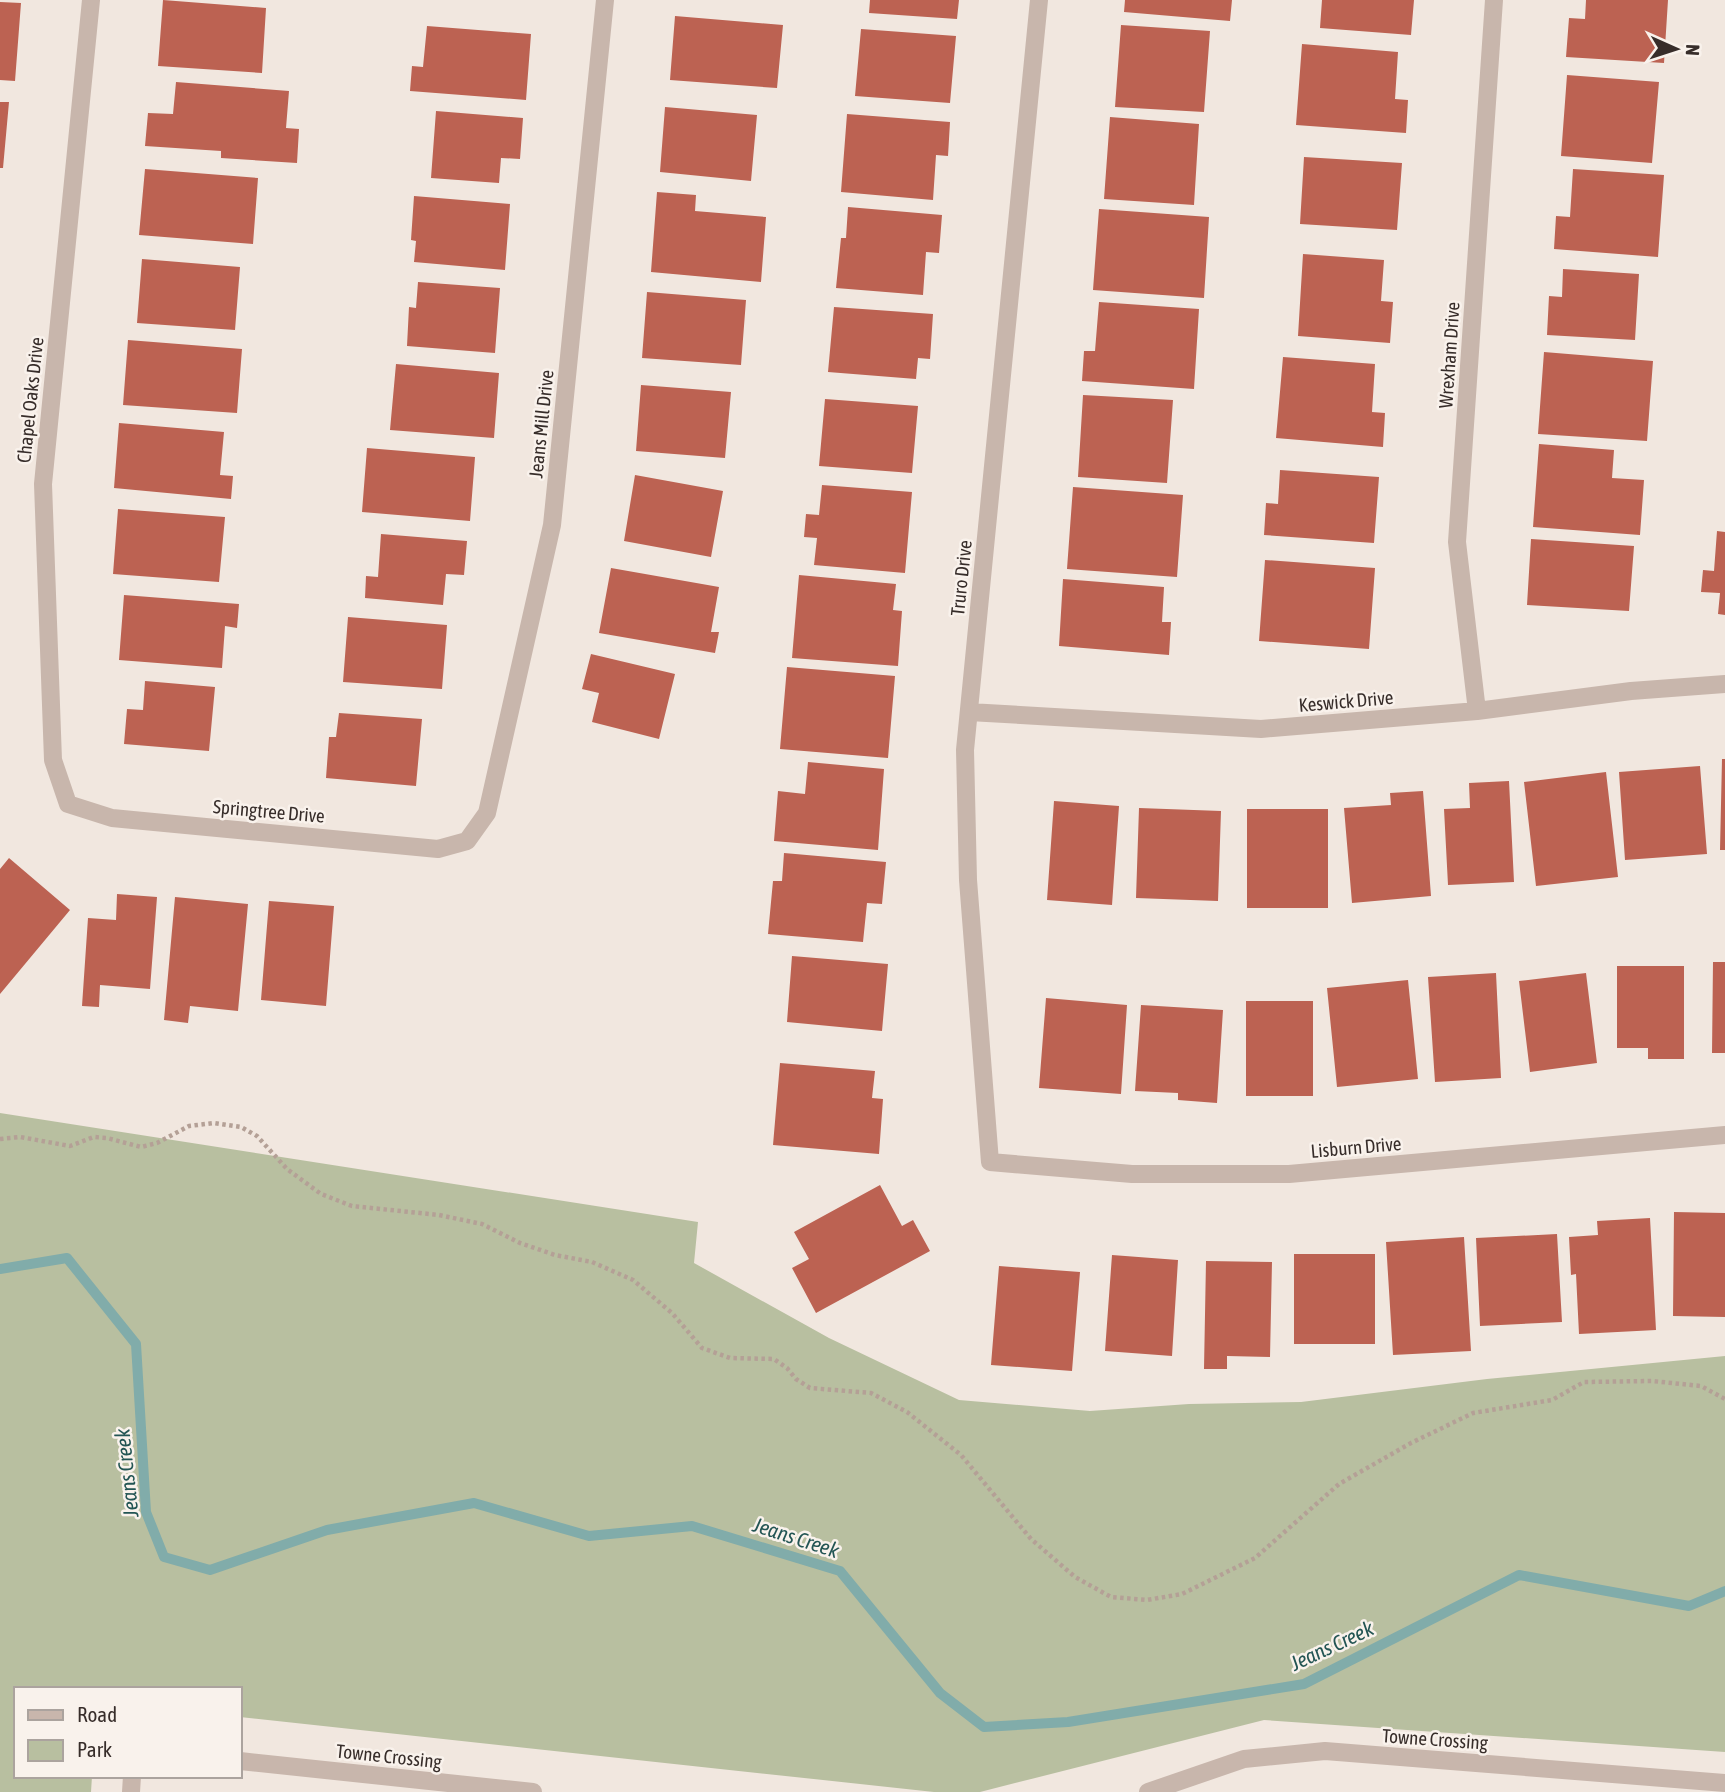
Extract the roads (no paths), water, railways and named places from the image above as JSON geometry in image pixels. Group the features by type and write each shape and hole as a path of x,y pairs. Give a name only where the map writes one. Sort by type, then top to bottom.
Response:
{"street":[{"name":"Chapel Oaks Drive","path":"68,804 53,760 43,484 91,0"},
{"name":"Jeans Mill Drive","path":"467,841 487,813 552,525 605,0"},
{"name":"Truro Drive","path":"990,1162 968,880 965,750 1040,0"},
{"name":"Wrexham Drive","path":"1477,712 1457,542 1494,0"},
{"name":"Keswick Drive","path":"969,712 1261,729 1477,712 1631,691 1725,684"},
{"name":"Springtree Drive","path":"68,804 112,818 438,849 467,841"},
{"name":"Lisburn Drive","path":"990,1162 1132,1174 1289,1174 1725,1135"},
{"name":"Towne Crossing","path":"1147,1792 1244,1759 1325,1751 1725,1783"},
{"name":"Towne Crossing","path":"242,1761 533,1792"}],"waterway":[{"name":"Jeans Creek","path":"0,1269 67,1258 136,1344 146,1512 164,1557 210,1570 327,1530 474,1503 589,1536 692,1526 840,1571 940,1693 984,1727 1068,1722 1304,1684 1519,1575 1689,1606 1725,1591"}]}
